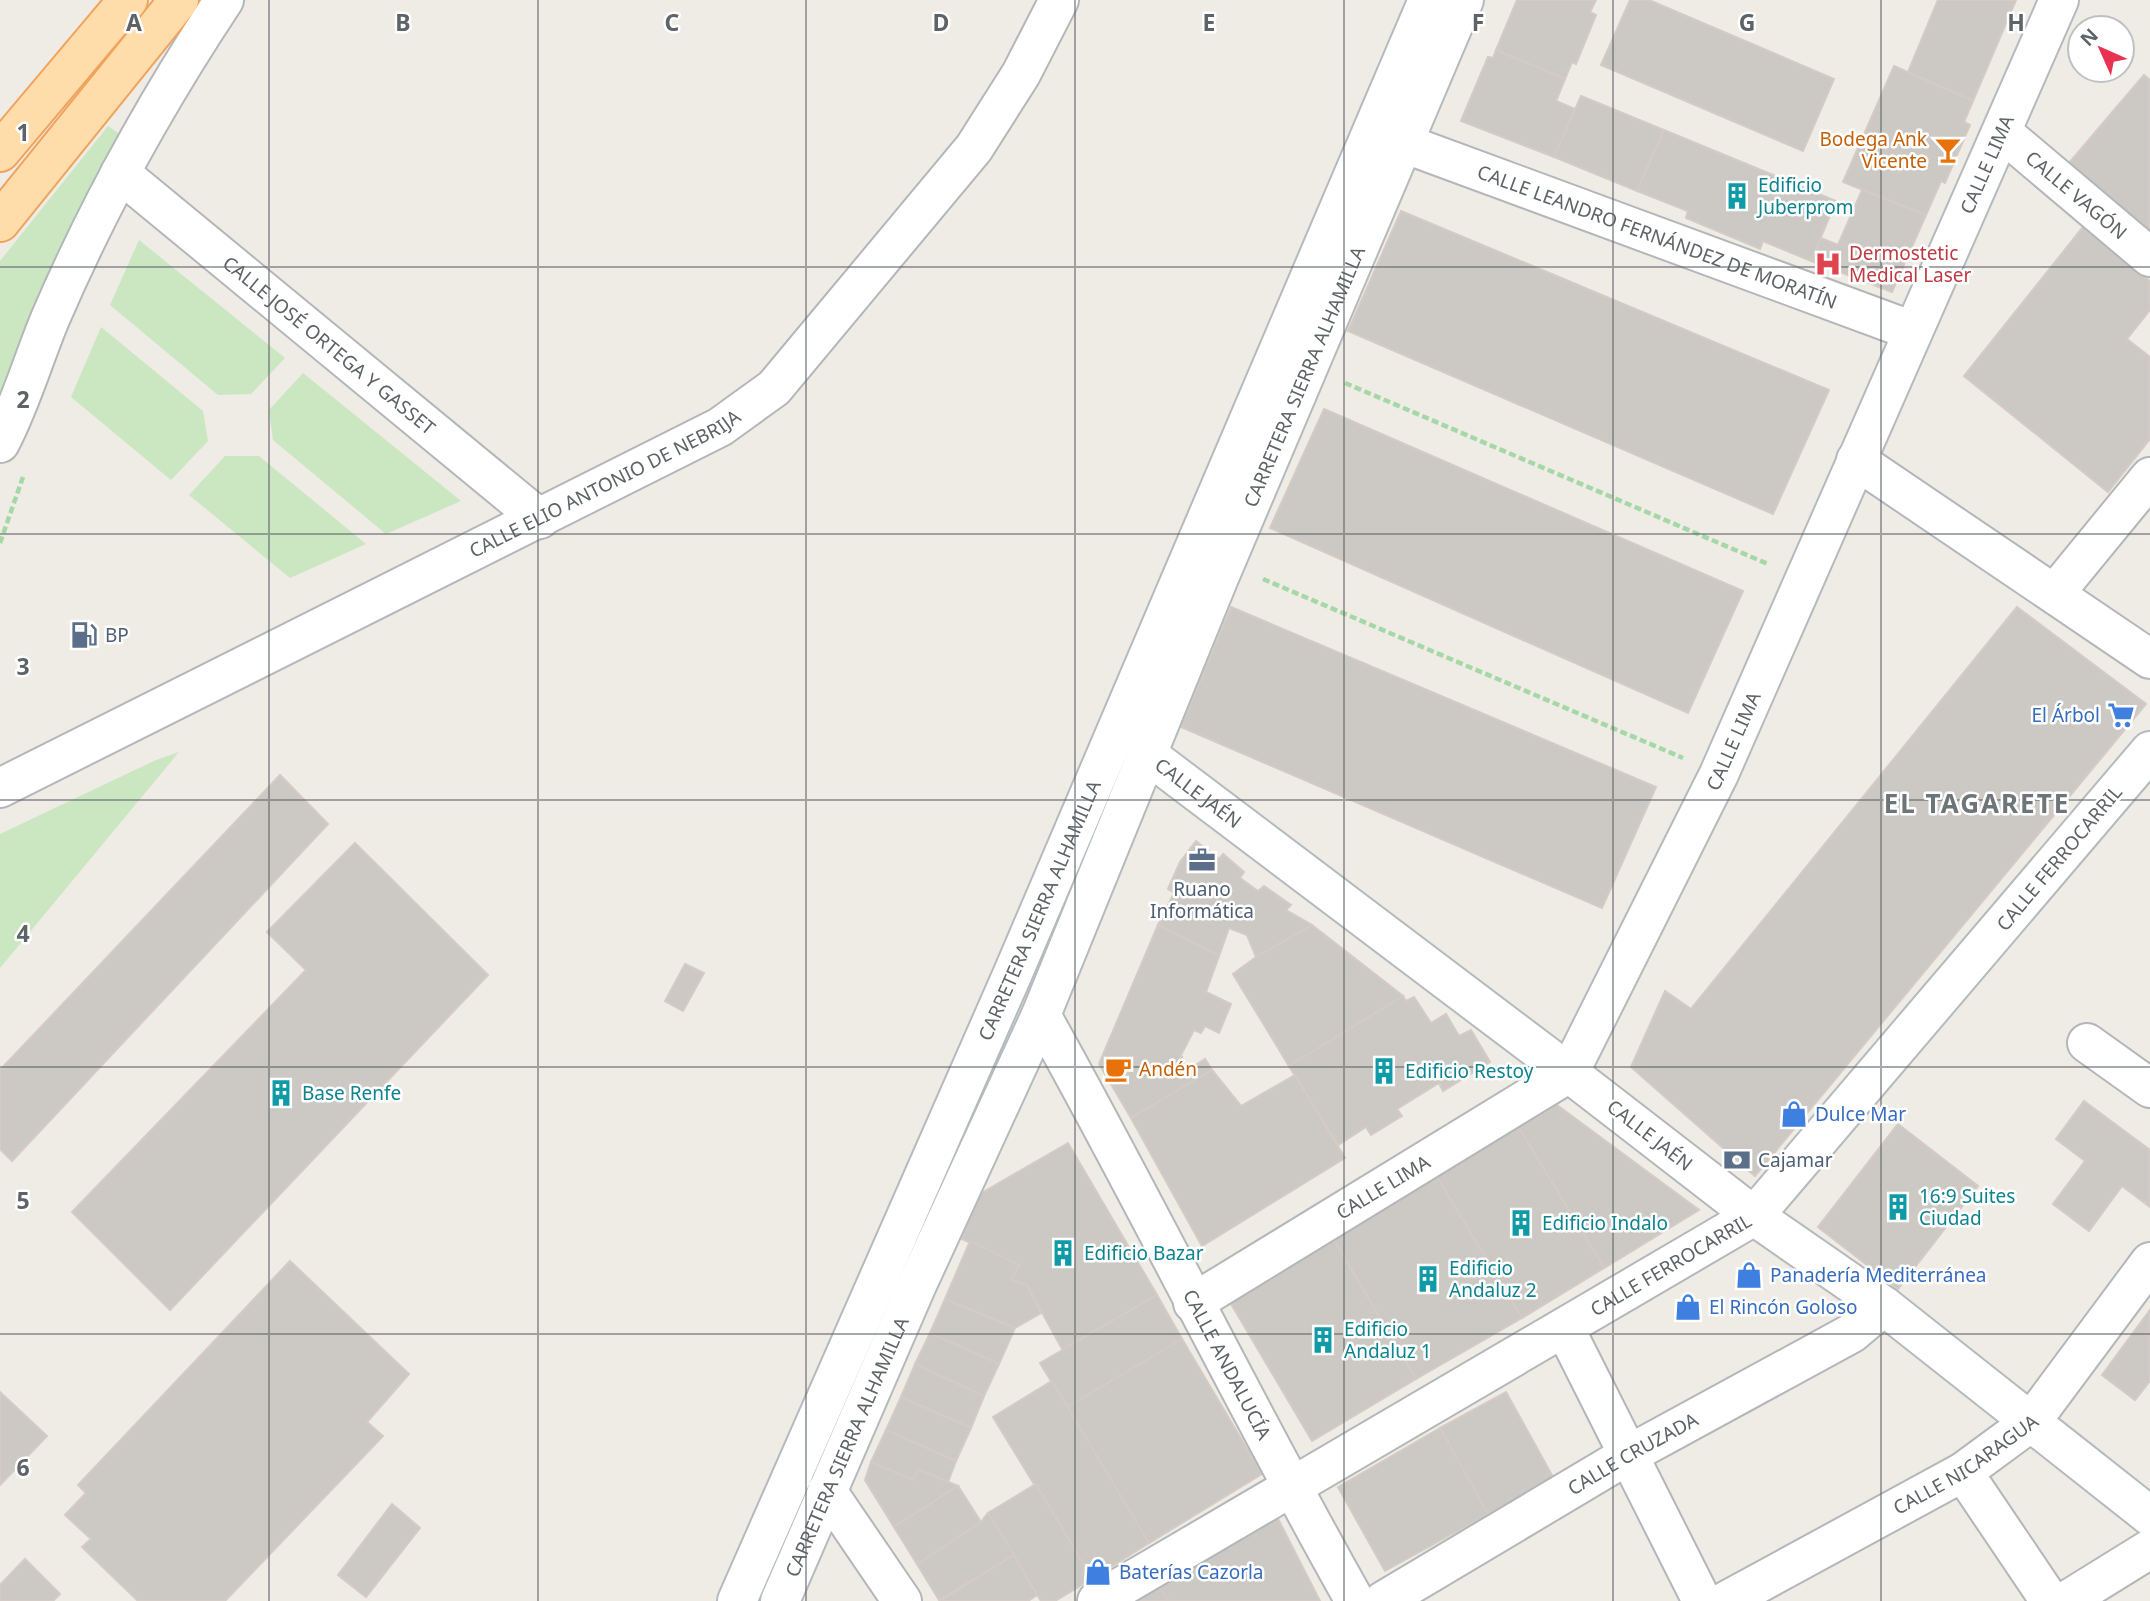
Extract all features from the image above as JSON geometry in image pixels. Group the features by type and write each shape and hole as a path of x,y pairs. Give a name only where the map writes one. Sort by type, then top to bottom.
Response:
{"main road":[{"path":"0,152 128,0"},
{"path":"0,222 179,0"}],"street":[{"path":"13,456 16,410 50,320 143,128 224,0"},
{"name":"CALLE ELIO ANTONIO DE NEBRIJA","path":"0,788 720,427 775,388 974,148 1021,74 1059,0"},
{"name":"CARRETERA SIERRA ALHAMILLA","path":"737,1601 873,1294 1428,0"},
{"name":"CARRETERA SIERRA ALHAMILLA","path":"780,1601 916,1287 1041,1014 1218,580 1464,0"},
{"name":"CALLE LIMA","path":"1193,1303 1569,1073 1719,774 2003,133 2059,0"},
{"name":"CALLE VAGÓN","path":"2003,133 2150,257"},
{"name":"CALLE LEANDRO FERNÁNDEZ DE MORATÍN","path":"1403,143 1913,331"},
{"name":"CALLE JOSÉ ORTEGA Y GASSET","path":"120,173 540,519"},
{"path":"1856,460 2150,659"},
{"path":"2055,593 2150,477"},
{"name":"CARRETERA SIERRA ALHAMILLA","path":"1148,755 1144,724 1200,579 1204,526"},
{"name":"CALLE FERROCARRIL","path":"1097,1601 1754,1216 2150,751"},
{"name":"CALLE JAÉN","path":"1148,755 1754,1216 1884,1306 2150,1516"},
{"name":"CALLE ANDALUCÍA","path":"1041,1014 1098,1116 1291,1488 1356,1601"},
{"path":"2087,1043 2150,1088"},
{"name":"CARRETERA SIERRA ALHAMILLA","path":"873,1294 908,1254 970,1123 1018,1065"},
{"name":"CALLE NICARAGUA","path":"1726,1601 1963,1472 2031,1422 2150,1262"},
{"name":"CALLE CRUZADA","path":"1383,1601 1628,1455 1852,1334 1884,1306"},
{"path":"1565,1329 1702,1601"},
{"path":"1963,1472 2050,1601"},
{"path":"827,1491 902,1601"},
{"name":"CARRETERA SIERRA ALHAMILLA","path":"754,1601 763,1543"},
{"path":"2066,1601 2150,1549"}],"path":[{"path":"1338,380 1804,580"},
{"path":"0,542 13,456"},
{"path":"1256,576 1719,774"}],"green space":[{"path":"108,126 121,135 0,415 0,261"},
{"path":"139,240 285,358 251,394 218,395 110,305"},
{"path":"101,327 203,411 208,441 171,480 71,397"},
{"path":"303,373 461,501 386,534 273,440 269,410"},
{"path":"225,456 259,456 366,544 290,578 189,495"},
{"path":"179,752 0,968 0,834 156,760"}],"building":[{"path":"1517,0 1596,0 1590,12 1596,15 1576,64 1572,62 1565,79 1496,50"},
{"path":"1630,0 1649,0 1834,79 1803,151 1601,65"},
{"path":"1938,0 2016,0 1973,101 1908,72"},
{"path":"1496,50 1565,79 1556,101 1575,109 1554,157 1461,121 1488,57 1493,58"},
{"path":"1894,66 1973,101 1964,122 1970,125 1945,183 1941,181 1926,215 1843,182"},
{"path":"2144,75 2150,80 2150,231 2069,163"},
{"path":"1581,96 1664,130 1637,191 1554,157"},
{"name":"Edificio Juberprom","path":"1664,130 1836,201 1811,261 1763,241 1760,249 1686,218 1688,211 1637,191"},
{"path":"1862,190 1926,215 1892,292 1811,261 1821,238 1838,245"},
{"path":"1401,211 1829,390 1773,514 1348,331"},
{"path":"2083,227 2150,281 2150,310 2127,339 2150,357 2150,439 2108,492 1964,376"},
{"path":"1324,409 1743,591 1688,713 1270,528"},
{"path":"1231,607 1656,787 1602,908 1181,727"},
{"path":"2017,607 2146,704 1755,1176 1631,1067 1665,991 1691,1009"},
{"path":"280,775 328,824 12,1161 0,1149 0,1070"},
{"path":"1196,841 1219,859 1223,854 1244,872 1240,878 1258,891 1264,886 1291,905 1286,910 1312,925 1256,957 1247,935 1229,928 1219,956 1158,925 1174,893 1168,889 1180,862"},
{"name":"Base Renfe","path":"355,843 488,975 170,1310 72,1212 306,970 267,932"},
{"path":"1158,925 1219,956 1206,992 1231,1004 1219,1033 1205,1026 1201,1033 1194,1030 1181,1055 1188,1070 1205,1059 1212,1070 1131,1118 1099,1064"},
{"path":"1312,925 1403,996 1289,1066 1233,974 1256,957"},
{"path":"685,964 704,973 683,1011 665,1001"},
{"name":"Edificio Restoy","path":"1403,996 1406,1001 1414,997 1431,1023 1446,1014 1459,1036 1471,1030 1490,1062 1443,1091 1439,1083 1397,1109 1402,1116 1371,1135 1366,1127 1338,1145 1289,1066"},
{"path":"1212,1070 1241,1106 1295,1075 1345,1158 1202,1246 1131,1118"},
{"path":"2084,1101 2150,1150 2150,1207 2122,1186 2089,1231 2053,1204 2085,1161 2056,1139"},
{"path":"1557,1105 1699,1210 1604,1268 1519,1128"},
{"name":"16:9 Suites Ciudad","path":"1898,1124 1978,1186 1898,1289 1818,1227"},
{"name":"Edificio Indalo","path":"1519,1128 1604,1268 1522,1318 1437,1177"},
{"name":"Edificio Bazar","path":"1068,1143 1157,1295 1062,1349 1027,1285 1011,1280 1019,1265 962,1239 980,1194"},
{"name":"Edificio Andaluz 2","path":"1437,1177 1522,1318 1416,1379 1334,1240"},
{"name":"Edificio Andaluz 1","path":"1334,1240 1416,1379 1312,1441 1230,1302"},
{"path":"970,1241 1019,1265 1011,1280 1027,1285 1041,1313 1015,1328 945,1299"},
{"path":"290,1261 409,1374 367,1422 383,1436 225,1601 138,1601 82,1547 91,1539 65,1515 86,1493 78,1485"},
{"path":"1157,1295 1182,1339 1067,1407 1040,1363"},
{"path":"945,1299 1015,1328 999,1364 930,1333"},
{"path":"2150,1310 2150,1381 2135,1400 2102,1375"},
{"path":"930,1333 999,1364 984,1396 915,1364"},
{"path":"1182,1339 1262,1474 1149,1543 1067,1407"},
{"path":"915,1364 984,1396 971,1428 901,1397"},
{"path":"1052,1381 1149,1543 1092,1579 993,1417"},
{"path":"0,1392 47,1436 0,1485"},
{"path":"1506,1392 1553,1477 1488,1514 1440,1428"},
{"path":"901,1397 971,1428 956,1461 886,1430"},
{"path":"1440,1428 1488,1514 1385,1571 1338,1487"},
{"path":"886,1430 956,1461 948,1482 918,1469 913,1480 871,1462"},
{"path":"871,1462 913,1480 918,1469 958,1486 894,1527 865,1480"},
{"path":"1036,1484 1092,1579 1055,1601 1041,1601 988,1513"},
{"path":"958,1486 981,1522 917,1564 894,1527"},
{"path":"392,1504 420,1528 366,1597 338,1575"},
{"path":"1274,1511 1320,1601 1169,1601 1154,1579"},
{"path":"988,1513 1014,1555 939,1600 917,1564 981,1522"},
{"path":"1014,1555 1037,1595 1028,1601 940,1601"},
{"path":"25,1559 60,1594 53,1601 0,1601 0,1585"},
{"path":"1154,1579 1169,1601 1118,1601"}],"place":[{"name":"Bodega Ank Vicente","path":"1948,150"},
{"name":"Edificio Juberprom","path":"1737,196"},
{"name":"Dermostetic Medical Laser","path":"1828,264"},
{"name":"BP","path":"84,635"},
{"name":"El Árbol","path":"2121,715"},
{"name":"Ruano Informática","path":"1202,860"},
{"name":"Andén","path":"1118,1069"},
{"name":"Edificio Restoy","path":"1384,1071"},
{"name":"Base Renfe","path":"281,1093"},
{"name":"Dulce Mar","path":"1794,1114"},
{"name":"Cajamar","path":"1737,1160"},
{"name":"16:9 Suites Ciudad","path":"1898,1207"},
{"name":"Edificio Indalo","path":"1521,1223"},
{"name":"Edificio Bazar","path":"1063,1253"},
{"name":"Panadería Mediterránea","path":"1749,1275"},
{"name":"Edificio Andaluz 2","path":"1428,1279"},
{"name":"El Rincón Goloso","path":"1688,1307"},
{"name":"Edificio Andaluz 1","path":"1323,1340"},
{"name":"Baterías Cazorla","path":"1098,1572"}],"district":[{"name":"EL TAGARETE","path":"1977,804"}]}
